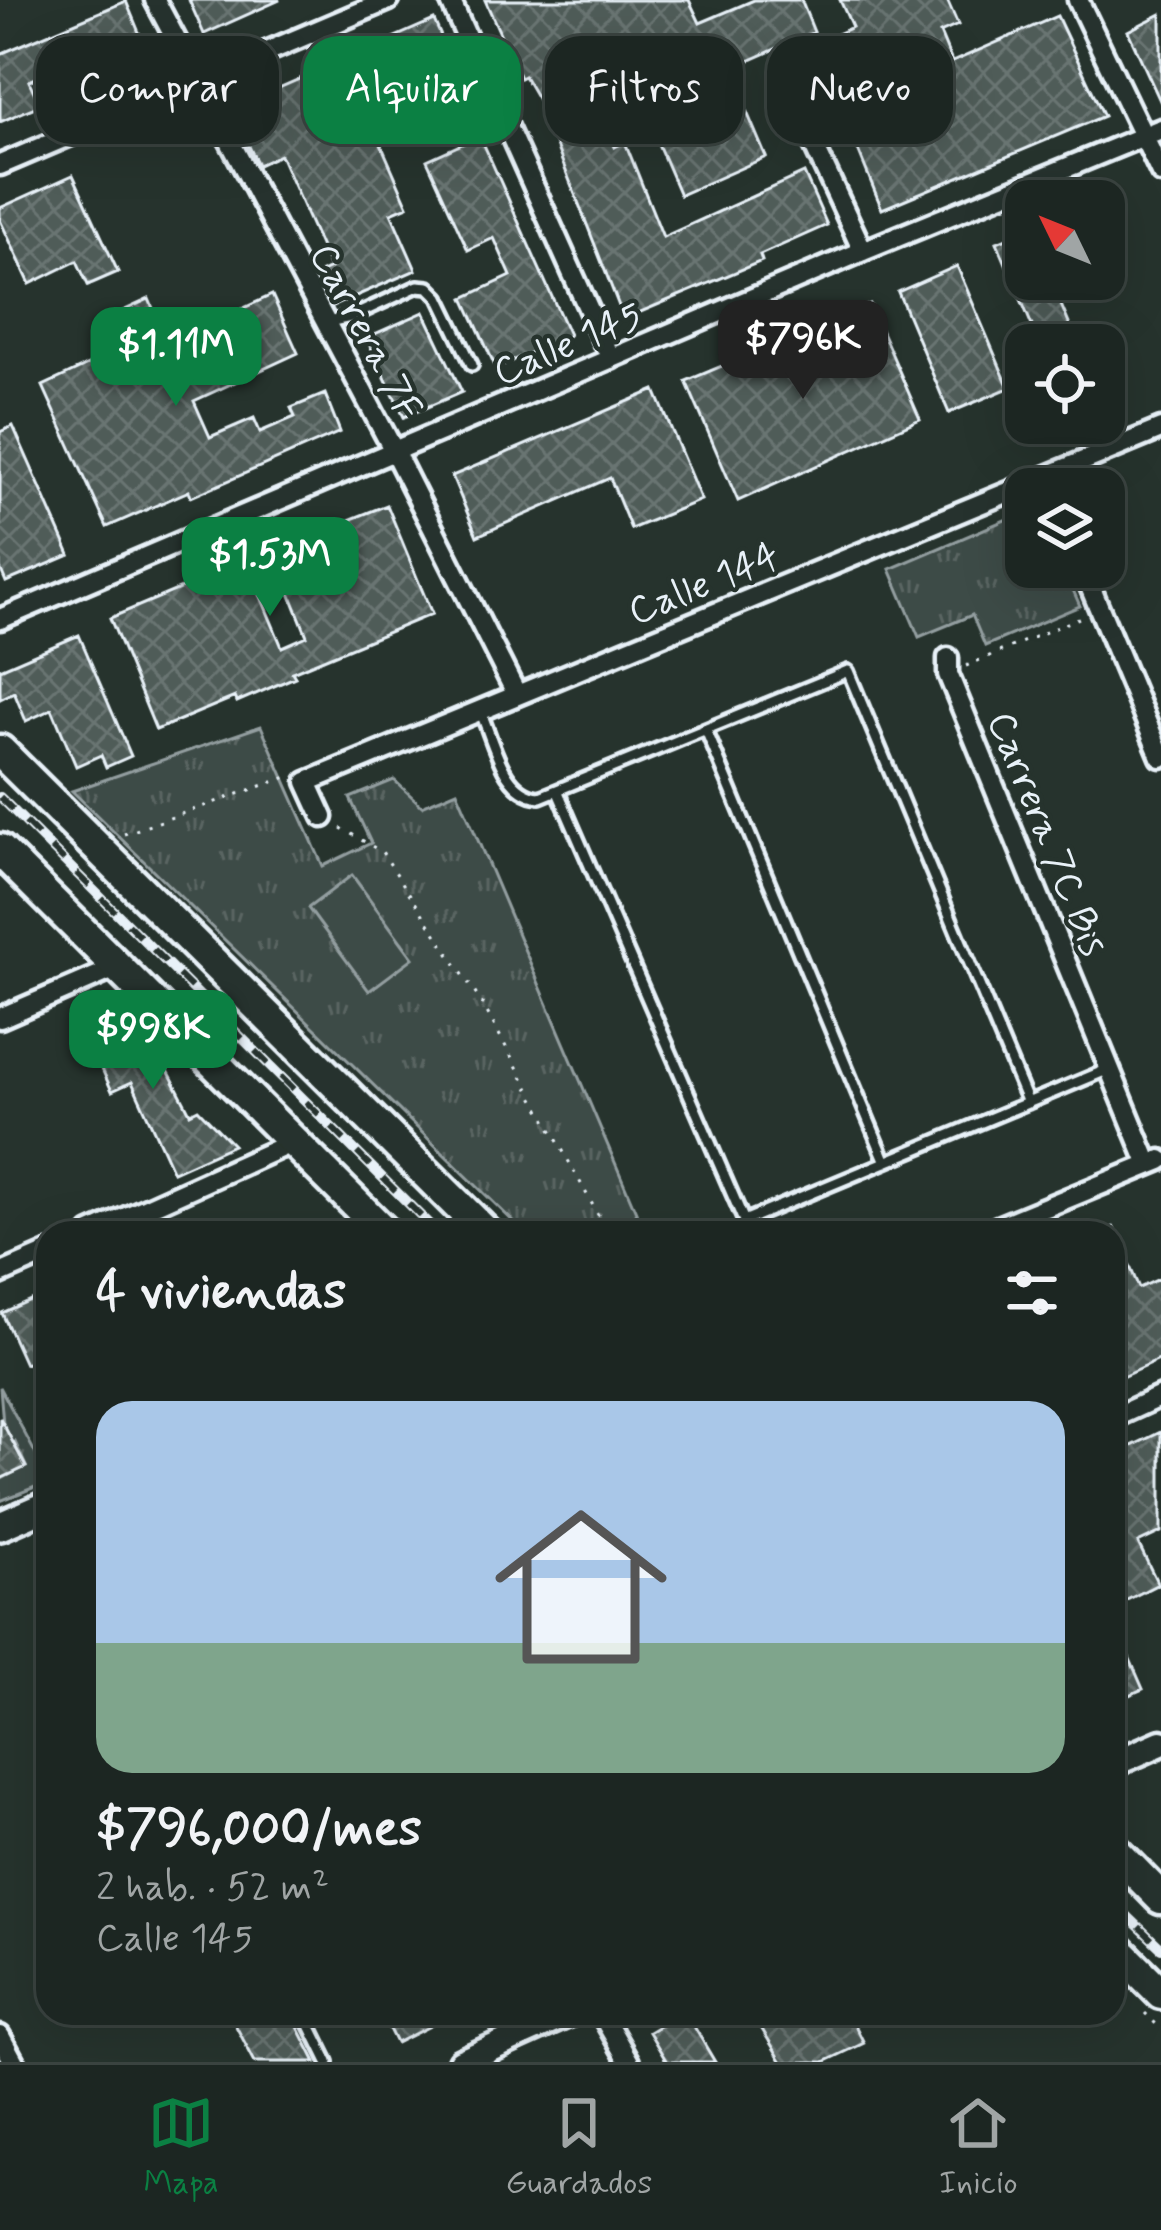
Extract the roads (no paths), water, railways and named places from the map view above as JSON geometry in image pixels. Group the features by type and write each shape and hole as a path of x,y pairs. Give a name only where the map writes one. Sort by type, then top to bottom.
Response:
{"main road":[{"path":"0,751 475,1221"},
{"path":"0,850 373,1221"},
{"path":"0,1526 36,1510"},
{"path":"1125,1861 1161,1898"},
{"path":"1125,1957 1161,1993"}],"street":[{"name":"Carrera 7F","path":"154,0 174,36"},
{"path":"279,46 389,0"},
{"path":"449,0 611,359"},
{"path":"1078,0 1161,173"},
{"name":"Calle 145","path":"0,620 863,251 1161,129"},
{"path":"0,165 49,144"},
{"name":"Carrera 7F","path":"231,144 517,695"},
{"path":"813,144 863,251"},
{"name":"Calle 144","path":"1079,468 1161,429"},
{"name":"Calle 144","path":"322,817 307,782 1005,500"},
{"path":"1091,588 1161,758"},
{"name":"Carrera 7C Bis","path":"948,666 1109,1070 1155,1162"},
{"path":"0,1018 118,967"},
{"path":"118,1221 293,1142"},
{"path":"1012,1221 1155,1162"},
{"path":"0,1274 36,1258"},
{"path":"1125,1412 1161,1396"},
{"path":"1125,1759 1161,1743"},
{"path":"461,2062 515,2025"},
{"path":"608,2025 628,2062"},
{"path":"0,2036 14,2062"}],"lane":[{"path":"324,322 351,317 418,286 430,286 472,365"},
{"path":"480,711 513,788 525,796 558,792 848,671 1028,1103"},
{"path":"706,730 886,1162"},
{"path":"558,792 744,1221 1109,1070"},
{"path":"310,2025 328,2062"}],"railway":[{"path":"0,797 426,1221"},
{"path":"1125,1914 1161,1948"}]}
